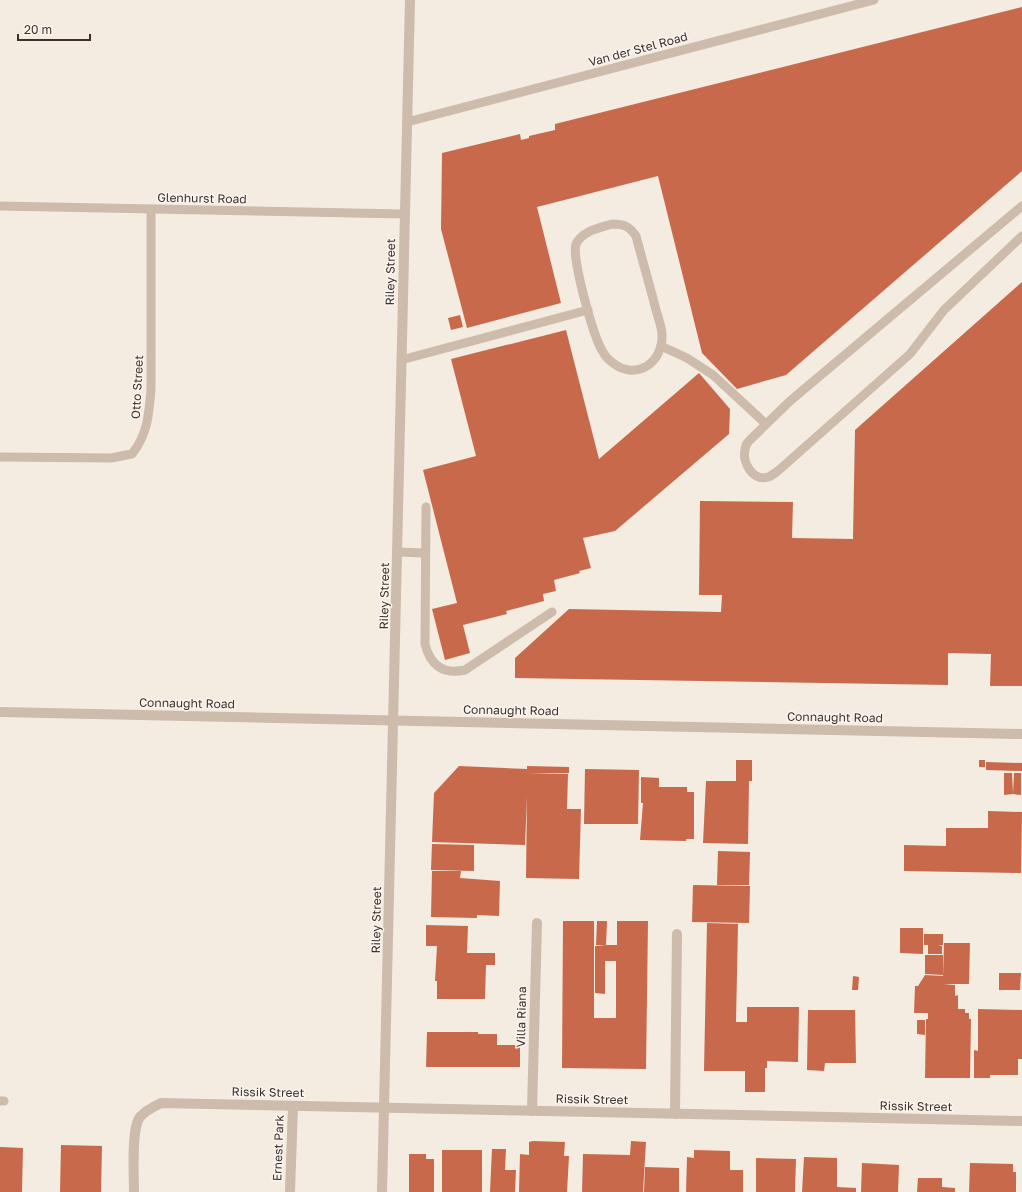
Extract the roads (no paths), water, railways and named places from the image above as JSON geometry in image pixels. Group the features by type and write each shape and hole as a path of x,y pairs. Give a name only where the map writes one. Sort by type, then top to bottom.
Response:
{"street":[{"name":"Riley Street","path":"382,1192 410,0"},
{"name":"Connaught Road","path":"0,712 1022,734"},
{"name":"Villa Riana","path":"532,1111 537,923"},
{"path":"675,1114 678,934"},
{"name":"Rissik Street","path":"134,1192 135,1128 139,1118 147,1110 161,1103 1022,1121"},
{"name":"Ernest Park","path":"290,1192 293,1106"}],"lane":[{"name":"Van der Stel Road","path":"407,122 874,0"},
{"name":"Glenhurst Road","path":"0,206 404,214"},
{"path":"1022,206 790,401 766,424 749,441 745,449 745,460 749,469 760,478 768,477 779,470 910,354 944,310 1022,236"},
{"name":"Otto Street","path":"0,456 111,458 132,454 139,445 145,432 149,415 151,389 151,209"},
{"path":"612,224 620,224 630,227 636,236 662,334 662,346 658,356 650,366 636,369 625,370 613,363 602,352 588,310 575,255 576,245 580,237 589,231 612,224"},
{"path":"402,360 588,310"},
{"path":"662,346 687,358 713,375 766,424"},
{"path":"426,507 425,644 429,657 439,668 449,672 465,670 552,612"},
{"path":"397,552 425,552"}]}
